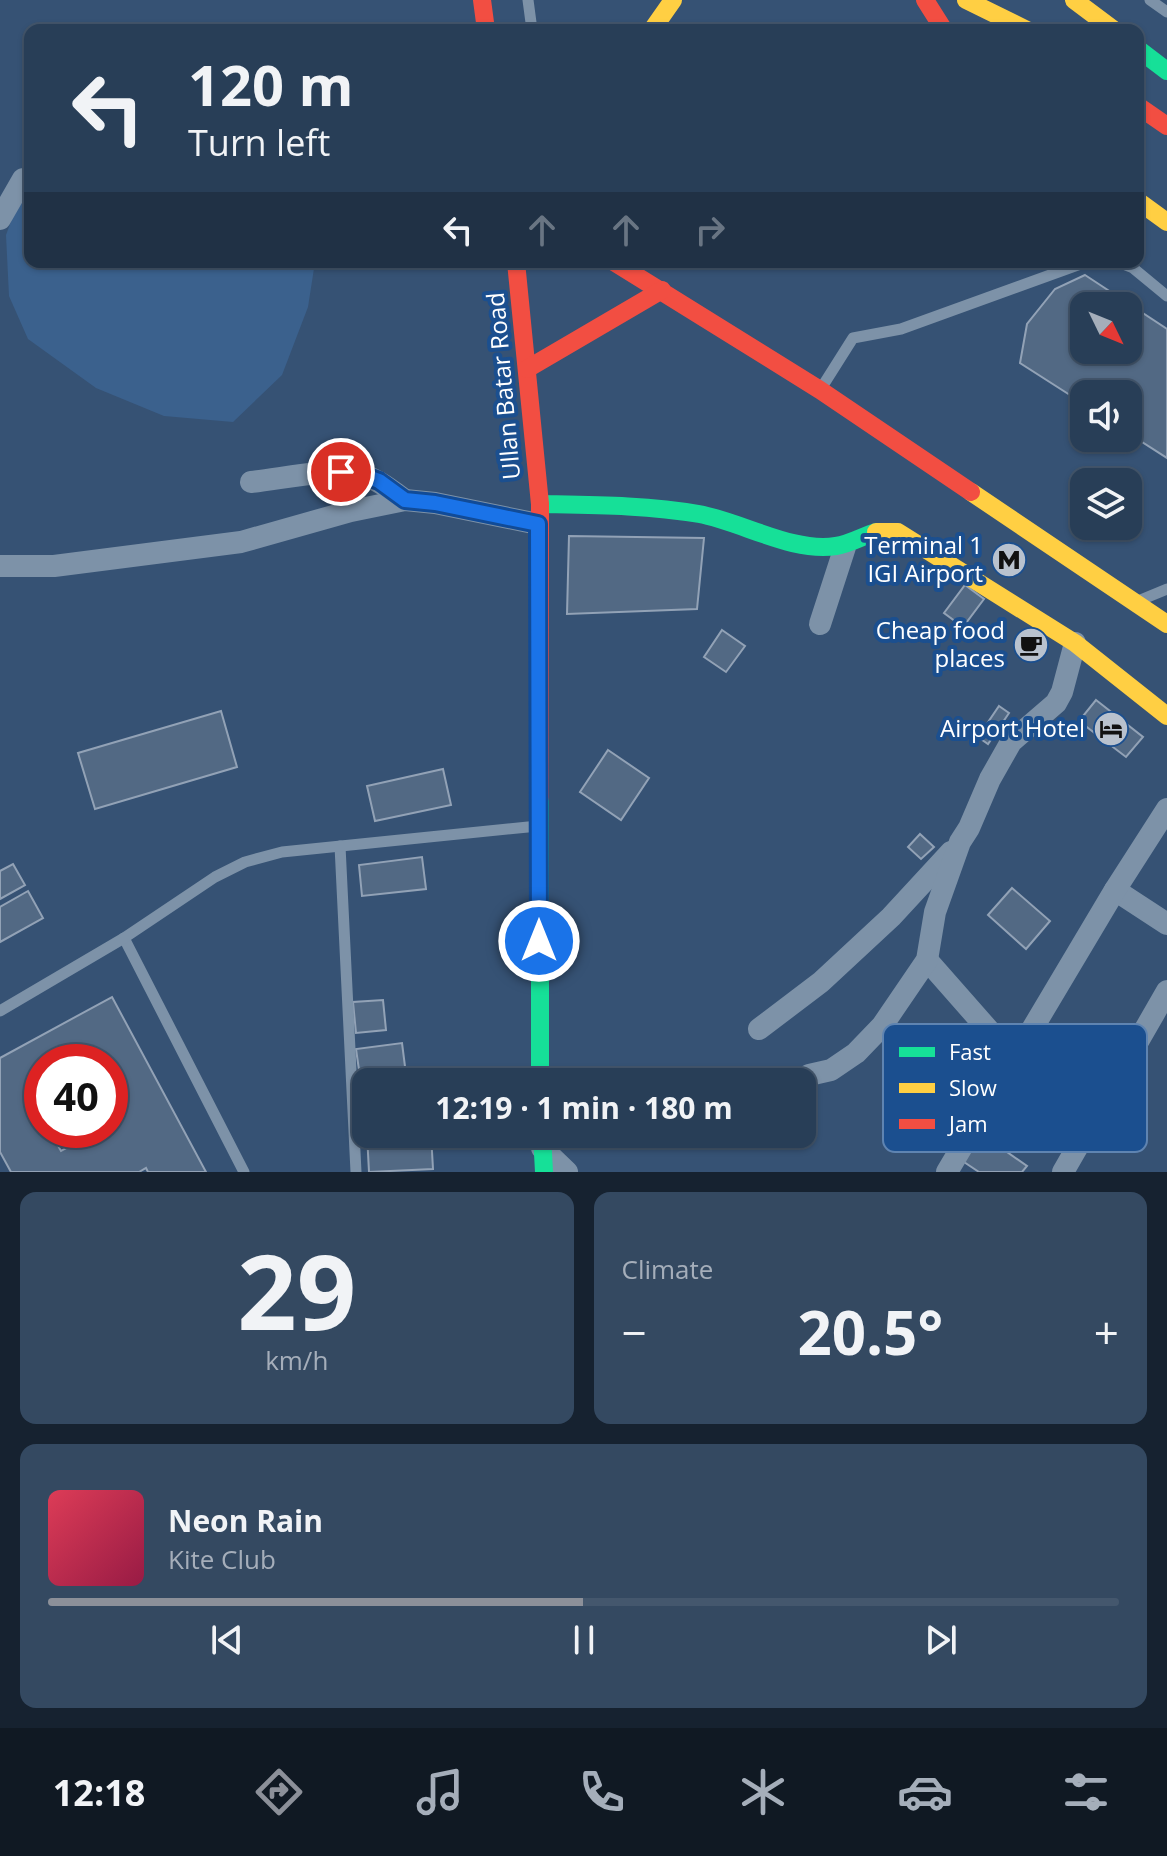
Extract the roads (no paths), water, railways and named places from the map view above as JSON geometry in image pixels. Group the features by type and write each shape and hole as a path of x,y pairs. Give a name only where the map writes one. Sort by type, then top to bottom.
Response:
{"street":[{"path":"482,0 485,24"},
{"path":"656,24 673,0"},
{"path":"925,0 943,24"},
{"path":"950,24 963,0 1014,24"},
{"path":"1074,0 1106,24"},
{"path":"1144,54 1167,71"},
{"path":"1144,110 1167,126"},
{"path":"0,219 23,179"},
{"path":"1144,205 1167,222"},
{"name":"Ullan Batar Road","path":"517,268 539,514 540,1068"},
{"path":"624,268 820,390 1167,624"},
{"path":"527,369 662,290"},
{"path":"251,482 357,473 379,481 405,500"},
{"path":"0,566 54,566 241,542 351,511 405,500 539,514 634,506 684,511 818,547 845,547 874,532 890,530 898,532 1075,643 1167,716"},
{"path":"820,624 845,547"},
{"path":"759,1029 821,982 891,917 960,842 1011,742 1056,703 1075,643"},
{"path":"1036,1024 1167,809"},
{"path":"883,1024 927,960 935,912 960,842"},
{"path":"1115,890 1167,924"},
{"path":"927,960 983,1024"},
{"path":"1147,1026 1167,991"},
{"path":"816,1073 831,1070 856,1053 883,1025"},
{"path":"542,1148 544,1172"},
{"path":"548,1148 567,1172"},
{"path":"947,1172 959,1152"},
{"path":"1063,1172 1074,1152"}],"lane":[{"path":"528,0 531,24"},
{"path":"1150,0 1167,12"},
{"path":"820,390 853,338 901,329 1069,268"},
{"path":"1133,268 1167,296"},
{"path":"1134,602 1167,589"},
{"path":"0,1011 124,938 215,877 245,862 282,852 538,826"},
{"path":"340,846 356,1172"},
{"path":"124,938 244,1172"}],"water":[{"path":"24,192 24,268 314,268 308,307 282,375 233,422 164,416 96,388 28,339 9,296 6,235"}],"place":[{"name":"Terminal 1 IGI Airport","path":"1009,560"},
{"name":"Cheap food places","path":"1031,645"},
{"name":"Airport Hotel","path":"1111,729"}]}
